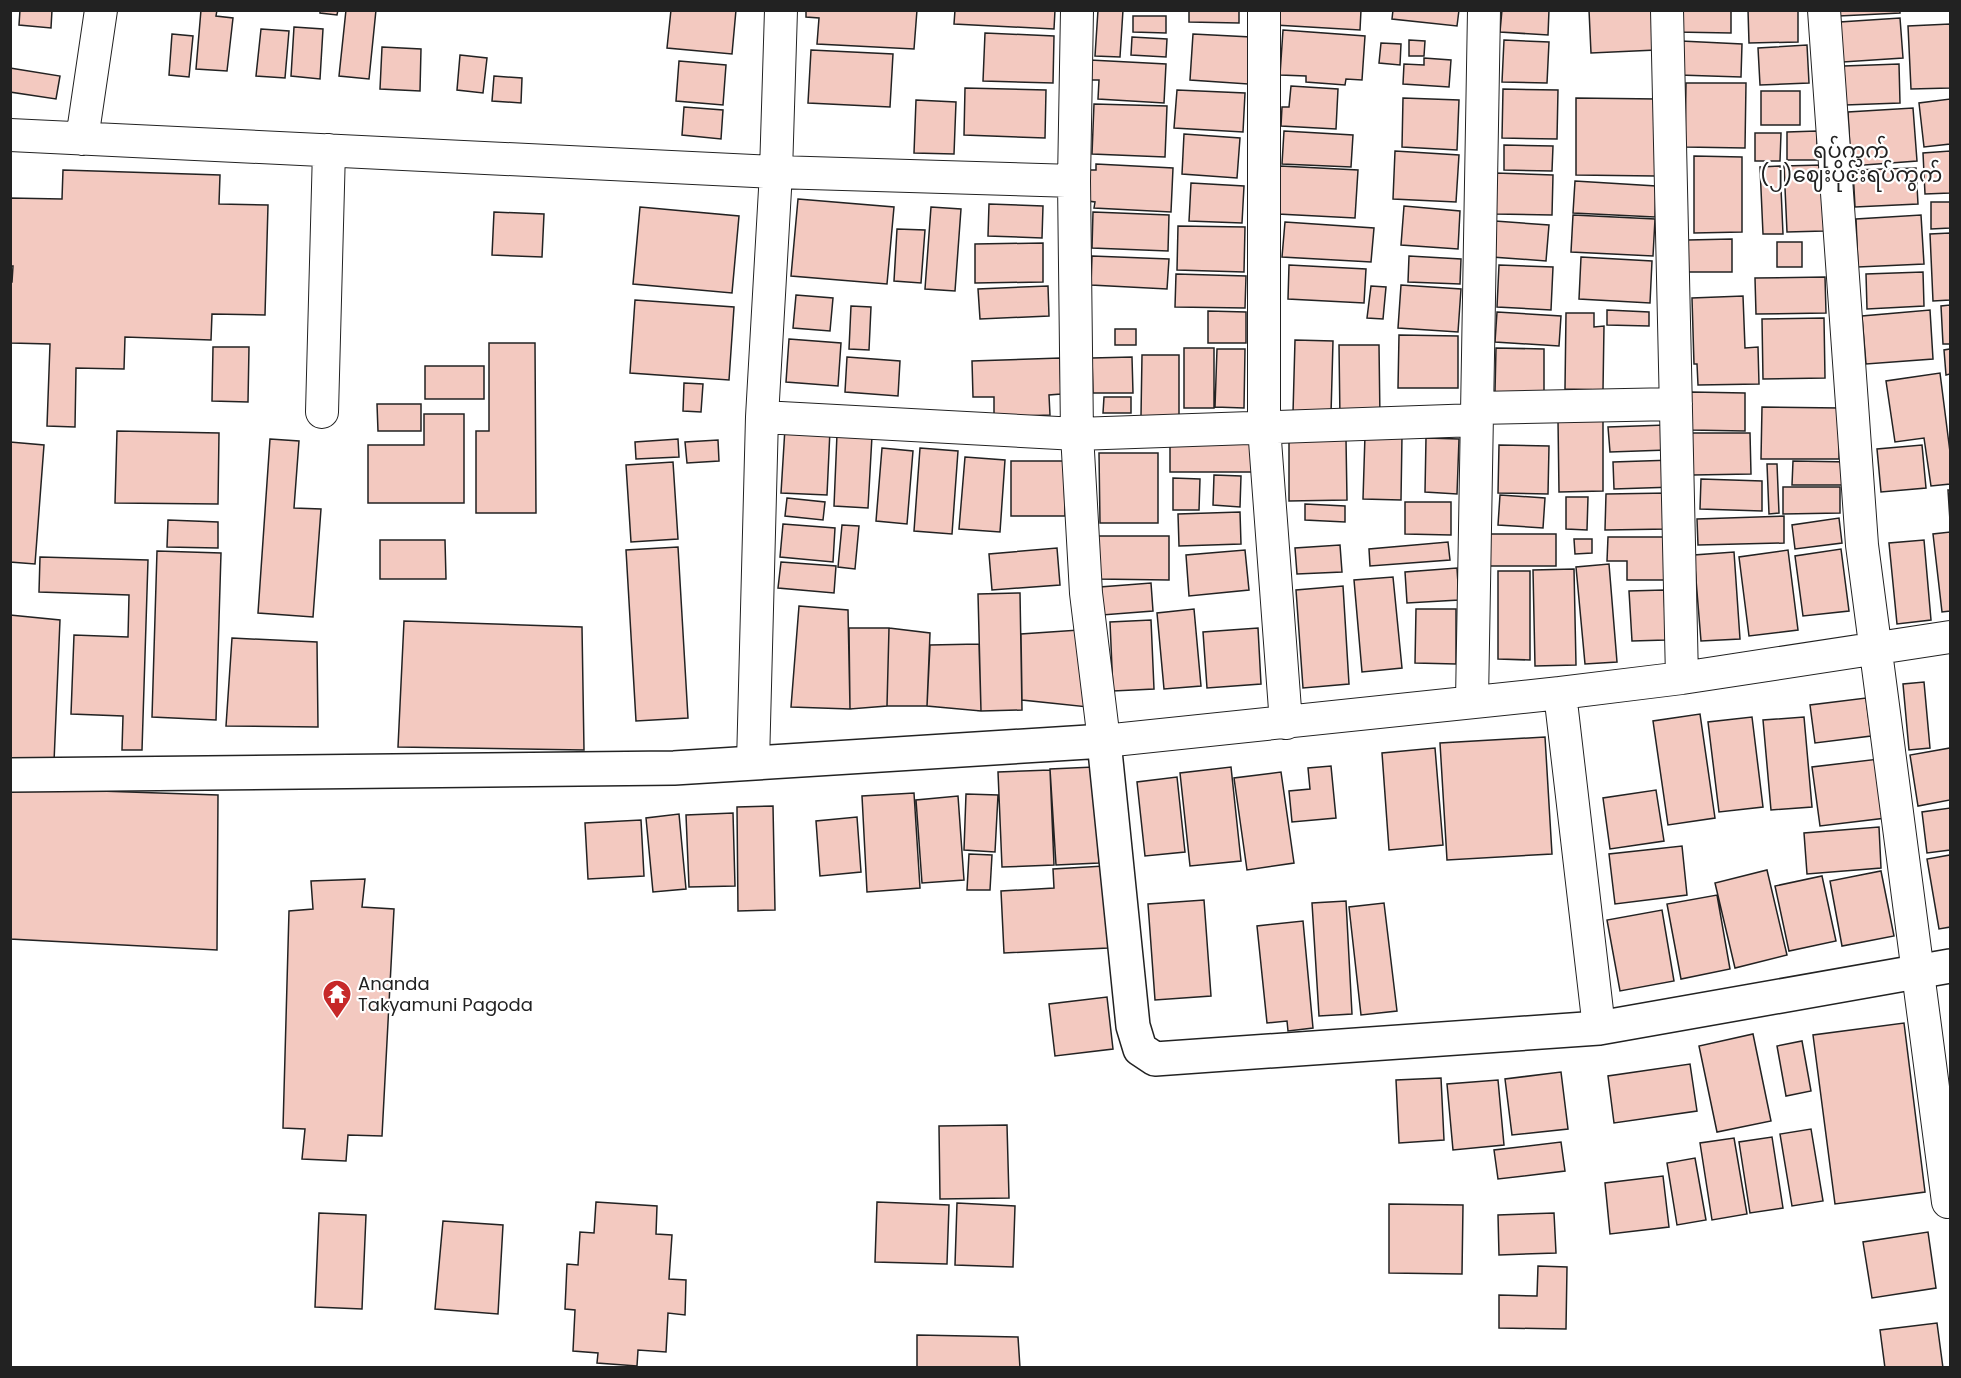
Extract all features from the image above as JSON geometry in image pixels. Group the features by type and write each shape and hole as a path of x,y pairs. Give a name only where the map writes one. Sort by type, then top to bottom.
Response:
{"main road":[{"path":"10,775 674,768 1104,741 1133,1026 1140,1049 1155,1059 1599,1028 1935,969"}],"street":[{"path":"82,139 101,10"},
{"path":"753,763 762,417 776,172 781,10"},
{"path":"1077,10 1074,181 1077,434 1086,593 1104,741 1560,693 1682,678 1950,638"},
{"path":"1264,10 1264,427 1286,723"},
{"path":"1472,701 1484,10"},
{"path":"1668,10 1682,678"},
{"path":"1824,10 1862,545 1875,649 1935,969 1948,1202"},
{"path":"10,135 776,172 1074,181"},
{"path":"322,412 328,150"},
{"path":"762,417 1077,434 1264,427 1676,405"},
{"path":"1560,693 1599,1028"}],"building":[{"path":"20,10 52,10 51,28 19,25"},
{"path":"201,10 217,10 216,16 233,18 227,71 196,69"},
{"path":"320,10 338,10 337,15 320,13"},
{"path":"346,10 376,10 369,79 339,76"},
{"path":"671,10 736,10 732,54 667,48"},
{"path":"806,10 917,10 914,49 817,44 819,18 806,17"},
{"path":"955,10 1055,10 1054,29 954,24"},
{"path":"1098,10 1123,10 1120,57 1095,56"},
{"path":"1189,10 1239,10 1239,23 1189,22"},
{"path":"1276,10 1361,10 1360,30 1275,25"},
{"path":"1393,10 1459,10 1457,26 1392,19"},
{"path":"1502,10 1549,10 1548,35 1500,32"},
{"path":"1589,10 1654,10 1656,50 1591,53"},
{"path":"1676,10 1731,10 1731,33 1675,32"},
{"path":"1748,10 1798,10 1798,42 1749,43"},
{"path":"1839,10 1900,10 1900,13 1839,16"},
{"path":"1133,16 1166,16 1166,33 1133,32"},
{"path":"1900,18 1903,58 1843,62 1840,22"},
{"path":"1950,24 1950,88 1911,89 1908,26"},
{"path":"294,27 323,29 320,79 291,76"},
{"path":"261,29 289,31 285,78 256,76"},
{"path":"1283,30 1365,36 1362,80 1346,79 1345,85 1306,82 1306,76 1280,75"},
{"path":"985,33 1054,36 1053,83 983,81"},
{"path":"172,34 193,36 189,77 169,75"},
{"path":"1193,34 1251,37 1248,84 1190,80"},
{"path":"1132,37 1167,39 1166,57 1131,55"},
{"path":"1409,40 1425,41 1424,56 1409,56"},
{"path":"1504,40 1549,42 1547,83 1502,82"},
{"path":"1681,41 1742,44 1741,77 1679,75"},
{"path":"1381,43 1401,44 1400,65 1379,63"},
{"path":"1807,45 1809,83 1760,85 1758,48"},
{"path":"382,47 421,49 420,91 380,89"},
{"path":"811,50 893,54 890,107 808,103"},
{"path":"460,55 487,58 483,93 457,90"},
{"path":"1424,58 1451,60 1449,87 1403,84 1404,64 1424,65"},
{"path":"1090,60 1166,64 1164,103 1098,99 1099,80 1089,80"},
{"path":"679,61 726,65 723,105 676,101"},
{"path":"1899,64 1900,103 1845,105 1844,66"},
{"path":"10,68 60,76 56,99 10,92"},
{"path":"494,76 522,78 521,103 492,101"},
{"path":"1686,83 1746,83 1745,148 1685,147"},
{"path":"1291,86 1338,89 1336,129 1281,126 1282,107 1289,107"},
{"path":"965,88 1046,90 1045,138 964,135"},
{"path":"1503,89 1558,90 1557,139 1502,138"},
{"path":"1177,90 1245,93 1243,132 1174,128"},
{"path":"1761,91 1800,91 1800,125 1761,125"},
{"path":"1403,98 1459,100 1457,150 1402,147"},
{"path":"1576,98 1657,99 1655,176 1576,175"},
{"path":"1950,99 1950,144 1924,147 1919,103"},
{"path":"916,100 956,102 954,154 914,153"},
{"path":"1094,104 1167,106 1165,157 1092,154"},
{"path":"684,107 723,110 721,139 682,135"},
{"path":"1913,108 1917,161 1851,166 1848,112"},
{"path":"1284,131 1353,135 1351,167 1282,164"},
{"path":"1817,131 1817,160 1787,160 1787,132"},
{"path":"1755,133 1781,133 1780,161 1755,161"},
{"path":"1184,134 1240,138 1237,178 1182,174"},
{"path":"1504,145 1553,146 1552,171 1504,170"},
{"path":"1395,151 1459,155 1456,202 1393,199"},
{"path":"1950,151 1950,193 1925,194 1923,153"},
{"path":"1694,156 1742,157 1742,232 1694,233"},
{"path":"1096,164 1173,168 1171,212 1094,208 1095,202 1088,201 1089,170 1096,170"},
{"path":"1822,165 1824,231 1787,232 1784,166"},
{"path":"1280,166 1358,170 1355,218 1278,214"},
{"path":"1780,166 1783,234 1763,234 1760,167"},
{"path":"1916,168 1918,204 1855,207 1853,170"},
{"path":"63,170 220,175 219,204 268,205 265,315 212,314 211,340 125,337 124,369 76,368 75,427 47,426 50,344 11,343 10,282 12,282 13,266 10,266 10,198 62,199"},
{"path":"1495,173 1553,175 1552,215 1494,214"},
{"path":"1575,181 1656,186 1655,217 1573,213"},
{"path":"1191,183 1244,186 1242,223 1189,221"},
{"path":"798,199 894,207 887,284 791,276"},
{"path":"1931,202 1950,202 1950,228 1931,229"},
{"path":"989,204 1043,206 1042,238 988,236"},
{"path":"1404,206 1460,211 1458,249 1401,245"},
{"path":"640,207 739,216 732,293 633,284"},
{"path":"931,207 961,209 955,291 925,289"},
{"path":"494,212 544,214 542,257 492,255"},
{"path":"1093,212 1169,215 1168,251 1092,248"},
{"path":"1573,215 1655,219 1653,256 1571,252"},
{"path":"1921,215 1924,264 1858,267 1856,219"},
{"path":"1495,221 1549,225 1546,261 1492,257"},
{"path":"1285,222 1374,228 1371,262 1282,257"},
{"path":"1178,226 1245,227 1244,272 1177,270"},
{"path":"897,229 925,230 921,283 894,281"},
{"path":"1950,233 1950,300 1933,301 1930,234"},
{"path":"1732,239 1732,272 1688,272 1688,240"},
{"path":"1777,242 1802,242 1802,267 1777,267"},
{"path":"1043,243 1043,282 975,283 975,244"},
{"path":"1092,256 1169,259 1167,289 1091,285"},
{"path":"1409,256 1461,259 1460,284 1408,282"},
{"path":"1581,257 1652,261 1650,303 1579,299"},
{"path":"1289,265 1366,269 1364,303 1288,299"},
{"path":"1499,265 1553,267 1551,310 1497,307"},
{"path":"1923,272 1924,306 1867,309 1866,274"},
{"path":"1176,274 1246,276 1245,308 1175,307"},
{"path":"1825,277 1826,313 1756,314 1755,278"},
{"path":"1401,285 1461,289 1458,332 1398,328"},
{"path":"1048,286 1049,316 980,319 978,289"},
{"path":"1371,286 1386,287 1383,319 1367,318"},
{"path":"796,295 833,298 830,331 793,328"},
{"path":"1743,296 1745,348 1758,347 1759,384 1698,385 1697,364 1694,364 1692,298"},
{"path":"635,300 734,307 729,380 630,373"},
{"path":"1950,305 1950,344 1943,344 1941,306"},
{"path":"851,306 871,307 869,350 849,349"},
{"path":"1607,310 1649,312 1649,326 1607,325"},
{"path":"1930,310 1933,359 1866,364 1862,316"},
{"path":"1208,311 1246,312 1246,343 1208,343"},
{"path":"1497,312 1561,316 1559,346 1495,342"},
{"path":"1566,313 1594,313 1594,327 1604,326 1603,390 1565,389"},
{"path":"1824,318 1825,378 1763,379 1762,319"},
{"path":"1115,329 1136,329 1136,345 1115,345"},
{"path":"1399,335 1458,336 1458,388 1398,388"},
{"path":"789,339 841,343 838,386 786,382"},
{"path":"1295,340 1333,341 1331,414 1293,413"},
{"path":"489,343 535,343 536,513 476,513 476,431 489,431"},
{"path":"1339,345 1379,345 1380,420 1340,420"},
{"path":"213,347 249,347 248,402 212,401"},
{"path":"1184,348 1214,348 1214,408 1184,408"},
{"path":"1496,348 1544,349 1544,392 1495,392"},
{"path":"1217,349 1245,349 1244,408 1215,407"},
{"path":"1950,349 1950,374 1946,375 1944,350"},
{"path":"1142,355 1179,355 1179,416 1141,416"},
{"path":"847,357 900,361 898,396 845,392"},
{"path":"1132,357 1133,393 1093,393 1092,358"},
{"path":"1060,358 1061,394 1049,395 1050,415 994,417 994,397 973,397 972,361"},
{"path":"425,366 484,366 484,399 425,399"},
{"path":"1940,373 1950,452 1950,484 1931,486 1924,438 1895,442 1886,381"},
{"path":"684,383 703,384 701,412 683,411"},
{"path":"1691,392 1745,393 1745,431 1690,430"},
{"path":"1104,397 1131,397 1131,413 1103,413"},
{"path":"377,404 421,404 421,431 378,431"},
{"path":"1762,407 1840,408 1839,459 1761,459"},
{"path":"424,414 464,414 464,503 368,503 368,445 424,445"},
{"path":"1558,420 1603,420 1603,491 1559,492"},
{"path":"1666,425 1667,450 1610,452 1608,427"},
{"path":"785,428 830,430 827,495 781,493"},
{"path":"117,431 219,433 218,504 115,503"},
{"path":"1692,433 1750,433 1751,474 1693,475"},
{"path":"837,434 872,436 868,508 834,506"},
{"path":"1365,435 1402,436 1401,500 1363,499"},
{"path":"1426,438 1459,439 1457,494 1425,492"},
{"path":"270,439 299,441 294,508 321,509 313,617 258,613"},
{"path":"678,439 679,457 636,459 635,442"},
{"path":"1170,439 1253,439 1253,472 1170,472"},
{"path":"1346,439 1347,500 1289,501 1289,440"},
{"path":"718,440 719,461 687,463 685,442"},
{"path":"10,442 44,445 35,564 10,562"},
{"path":"1499,445 1549,446 1548,494 1498,493"},
{"path":"1922,445 1926,488 1881,492 1877,449"},
{"path":"882,448 913,451 907,524 876,521"},
{"path":"920,448 958,451 952,534 914,531"},
{"path":"1099,453 1158,453 1158,523 1100,523"},
{"path":"965,457 1005,460 1000,532 959,529"},
{"path":"1673,460 1674,487 1614,489 1613,462"},
{"path":"1011,461 1064,461 1065,516 1011,516"},
{"path":"1793,461 1850,462 1849,485 1792,485"},
{"path":"673,462 678,539 631,542 626,465"},
{"path":"1767,464 1777,464 1779,513 1769,514"},
{"path":"1214,475 1241,476 1240,507 1213,505"},
{"path":"1173,478 1200,479 1199,510 1173,510"},
{"path":"1701,479 1762,481 1762,511 1700,509"},
{"path":"1783,487 1840,487 1840,513 1783,514"},
{"path":"1948,490 1950,490 1950,521"},
{"path":"1669,493 1669,529 1605,530 1606,494"},
{"path":"1500,495 1545,498 1543,528 1498,525"},
{"path":"1566,497 1588,497 1587,530 1566,529"},
{"path":"787,498 825,502 823,520 785,516"},
{"path":"1405,502 1451,502 1451,535 1405,534"},
{"path":"1305,504 1345,506 1345,522 1305,520"},
{"path":"1240,512 1241,544 1179,546 1178,514"},
{"path":"1784,516 1784,543 1698,545 1697,519"},
{"path":"1839,518 1842,543 1795,549 1792,525"},
{"path":"168,520 218,522 218,548 167,547"},
{"path":"783,524 835,528 833,562 780,557"},
{"path":"842,525 859,526 855,569 838,567"},
{"path":"1950,532 1950,611 1942,612 1933,534"},
{"path":"1484,534 1556,534 1556,566 1484,566"},
{"path":"1096,536 1169,536 1169,580 1096,579"},
{"path":"1608,537 1678,537 1678,580 1627,580 1627,561 1607,561"},
{"path":"1574,539 1592,539 1592,553 1575,554"},
{"path":"380,540 445,540 446,579 380,579"},
{"path":"1924,540 1931,620 1897,624 1889,543"},
{"path":"1448,542 1450,560 1370,566 1369,549"},
{"path":"1340,545 1342,572 1297,574 1295,548"},
{"path":"678,547 688,718 636,721 626,550"},
{"path":"1057,548 1060,585 992,590 989,554"},
{"path":"1841,549 1849,611 1803,616 1795,556"},
{"path":"1245,550 1249,590 1189,596 1186,555"},
{"path":"1788,550 1798,630 1749,636 1739,557"},
{"path":"157,551 221,553 216,720 152,717"},
{"path":"1734,552 1740,639 1701,641 1694,555"},
{"path":"40,557 148,560 142,750 122,750 123,716 71,714 74,635 128,637 129,595 39,592"},
{"path":"781,562 836,566 834,593 778,588"},
{"path":"1609,564 1617,662 1585,664 1576,567"},
{"path":"1457,568 1459,600 1407,603 1405,572"},
{"path":"1574,569 1576,665 1535,666 1533,570"},
{"path":"1498,571 1530,571 1530,660 1498,659"},
{"path":"1393,577 1402,668 1362,672 1354,580"},
{"path":"1151,583 1153,611 1102,615 1100,587"},
{"path":"1343,586 1349,684 1303,688 1296,590"},
{"path":"1664,590 1666,640 1632,641 1629,591"},
{"path":"1020,593 1022,710 981,711 978,594"},
{"path":"799,606 848,610 850,709 791,707"},
{"path":"1194,609 1201,686 1164,689 1157,613"},
{"path":"1416,609 1456,609 1456,664 1415,663"},
{"path":"10,615 60,620 54,762 10,758"},
{"path":"1151,620 1154,689 1113,691 1110,622"},
{"path":"404,621 582,627 584,750 398,747"},
{"path":"849,628 889,628 887,706 850,709"},
{"path":"889,628 930,633 927,706 887,706"},
{"path":"1258,628 1261,684 1207,688 1203,632"},
{"path":"1079,630 1088,707 1022,700 1021,634"},
{"path":"232,638 317,642 318,727 226,726"},
{"path":"979,644 981,711 927,706 930,645"},
{"path":"1924,682 1930,748 1909,750 1903,684"},
{"path":"1866,698 1871,736 1815,743 1810,705"},
{"path":"1700,714 1715,818 1668,825 1653,721"},
{"path":"1752,717 1763,807 1719,812 1708,722"},
{"path":"1804,717 1812,807 1771,810 1763,720"},
{"path":"1545,737 1552,854 1447,860 1440,743"},
{"path":"1435,748 1443,845 1389,850 1382,753"},
{"path":"1950,748 1950,800 1918,806 1910,755"},
{"path":"1879,759 1886,818 1820,826 1812,767"},
{"path":"1331,766 1336,818 1292,822 1289,791 1310,789 1308,768"},
{"path":"1094,767 1099,863 1056,865 1050,769"},
{"path":"1231,767 1241,861 1190,866 1180,773"},
{"path":"1050,770 1054,865 1002,867 998,772"},
{"path":"1281,772 1294,863 1247,870 1234,778"},
{"path":"1177,777 1185,852 1145,856 1137,782"},
{"path":"10,788 218,795 217,950 10,939"},
{"path":"1656,790 1664,841 1610,849 1603,798"},
{"path":"914,793 920,888 867,892 862,796"},
{"path":"966,794 998,795 995,852 964,850"},
{"path":"958,796 964,880 922,883 916,800"},
{"path":"773,806 775,910 738,911 737,807"},
{"path":"1950,808 1950,850 1927,853 1922,812"},
{"path":"733,813 735,886 689,887 686,815"},
{"path":"679,814 686,889 653,892 646,818"},
{"path":"857,817 861,872 820,876 816,821"},
{"path":"641,820 644,876 588,879 585,823"},
{"path":"1879,827 1881,868 1807,874 1804,833"},
{"path":"1682,846 1687,895 1615,904 1609,854"},
{"path":"969,854 992,855 990,890 967,890"},
{"path":"1950,855 1950,927 1939,929 1927,859"},
{"path":"1104,866 1108,948 1004,953 1001,891 1054,888 1053,869"},
{"path":"1767,870 1787,955 1735,968 1715,883"},
{"path":"1881,871 1894,936 1842,946 1830,881"},
{"path":"1822,876 1836,941 1789,951 1775,886"},
{"name":"Ananda Takyamuni Pagoda","path":"365,879 362,907 394,909 382,1136 348,1135 346,1161 302,1159 305,1129 283,1128 289,911 313,909 311,881"},
{"path":"1717,895 1730,969 1681,979 1667,904"},
{"path":"1204,900 1211,996 1155,1000 1148,904"},
{"path":"1346,901 1352,1014 1319,1016 1312,903"},
{"path":"1384,903 1397,1011 1361,1015 1349,907"},
{"path":"1662,910 1674,981 1620,991 1607,920"},
{"path":"1303,921 1313,1028 1288,1031 1287,1021 1267,1023 1257,926"},
{"path":"1107,997 1113,1049 1055,1056 1049,1004"},
{"path":"1904,1023 1925,1192 1835,1204 1813,1035"},
{"path":"1753,1034 1771,1121 1717,1132 1699,1046"},
{"path":"1802,1041 1811,1091 1786,1096 1777,1046"},
{"path":"1690,1064 1697,1111 1614,1123 1608,1076"},
{"path":"1561,1072 1568,1129 1512,1135 1505,1079"},
{"path":"1441,1078 1444,1140 1399,1143 1396,1080"},
{"path":"1498,1080 1504,1145 1453,1150 1447,1084"},
{"path":"1007,1125 1009,1198 940,1199 939,1126"},
{"path":"1811,1129 1823,1201 1792,1206 1780,1134"},
{"path":"1772,1137 1783,1208 1750,1213 1739,1142"},
{"path":"1734,1138 1747,1214 1712,1220 1700,1143"},
{"path":"1561,1142 1565,1171 1498,1179 1494,1150"},
{"path":"1695,1158 1706,1220 1677,1225 1667,1163"},
{"path":"1663,1176 1669,1227 1610,1234 1605,1183"},
{"path":"596,1202 657,1206 656,1234 672,1235 669,1279 686,1280 685,1315 668,1313 666,1352 638,1350 637,1366 597,1363 598,1353 573,1351 575,1310 565,1309 567,1264 578,1265 580,1232 594,1233"},
{"path":"877,1202 949,1205 947,1264 875,1262"},
{"path":"957,1203 1015,1206 1013,1267 955,1265"},
{"path":"1389,1204 1463,1205 1462,1274 1389,1273"},
{"path":"319,1213 366,1215 362,1309 315,1307"},
{"path":"1554,1213 1556,1253 1499,1255 1498,1215"},
{"path":"443,1221 503,1225 498,1314 435,1309"},
{"path":"1928,1232 1936,1288 1872,1298 1863,1242"},
{"path":"1538,1266 1567,1267 1566,1329 1499,1328 1499,1295 1537,1296"},
{"path":"1937,1323 1943,1368 1885,1368 1880,1330"},
{"path":"917,1335 1018,1337 1020,1368 917,1368"}],"place":[{"name":"Ananda Takyamuni Pagoda","path":"337,1020"}],"district":[{"name":"ရပ်ကွက် (၂)ဈေးပိုင်းရပ်ကွက်","path":"1851,163"}]}
